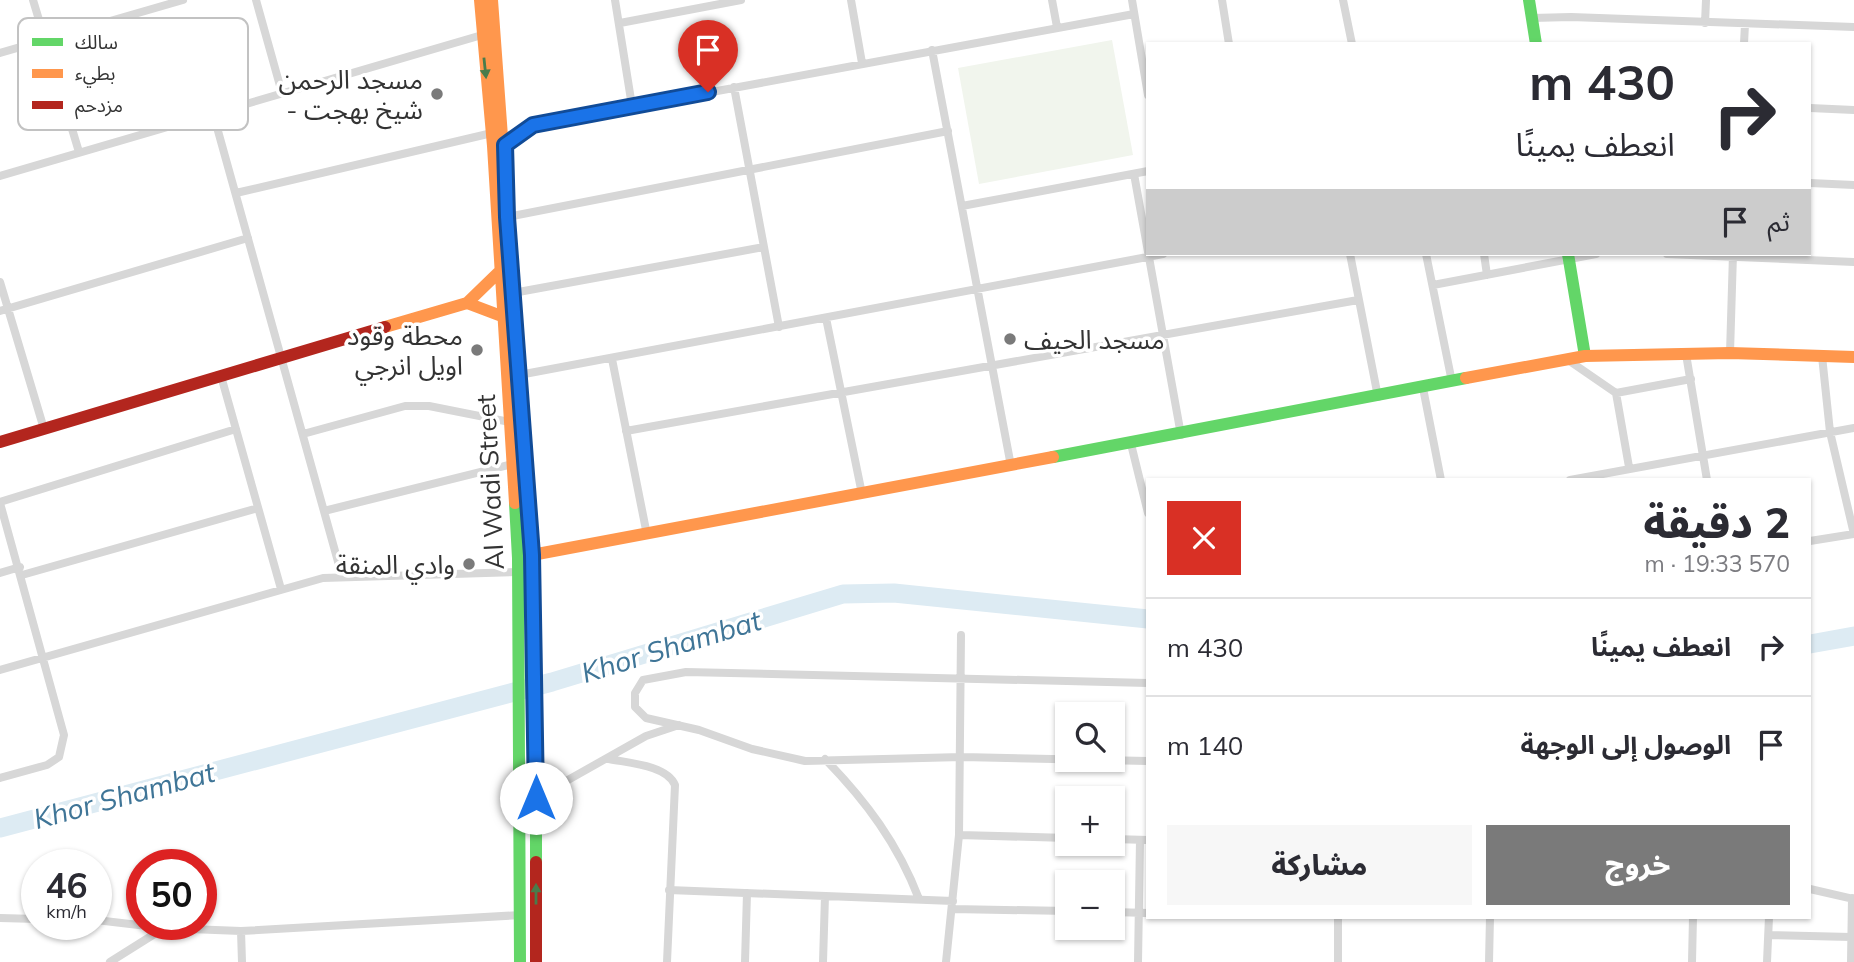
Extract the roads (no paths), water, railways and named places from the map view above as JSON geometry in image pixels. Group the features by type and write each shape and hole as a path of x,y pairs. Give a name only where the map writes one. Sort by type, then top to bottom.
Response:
{"street":[{"path":"33,0 38,18"},
{"path":"120,18 183,0"},
{"path":"256,0 282,93"},
{"name":"Al Wadi Street","path":"480,0 492,133 499,145 507,217 532,555 536,652 537,962"},
{"name":"Al Wadi Street","path":"492,0 499,145 499,272 504,317 518,572 520,962"},
{"path":"615,0 632,106"},
{"path":"620,23 741,0"},
{"path":"851,0 862,63"},
{"path":"1052,0 1057,27"},
{"path":"1132,0 1146,79"},
{"path":"1222,0 1229,42"},
{"path":"1343,0 1352,42"},
{"path":"1529,0 1536,42"},
{"path":"1705,23 1706,0"},
{"path":"499,145 533,125 1134,14"},
{"path":"1532,19 1572,17 1854,27"},
{"path":"1744,42 1745,24"},
{"path":"248,103 482,34"},
{"path":"0,53 18,48"},
{"path":"932,50 1011,467"},
{"path":"734,87 779,327"},
{"path":"1811,108 1854,110"},
{"path":"72,130 79,152"},
{"path":"0,176 155,130"},
{"path":"218,130 342,576"},
{"path":"507,217 948,131"},
{"path":"236,193 492,133"},
{"path":"962,206 1146,171"},
{"path":"1134,174 1146,245"},
{"path":"1811,183 1854,185"},
{"path":"4,310 247,238"},
{"path":"513,293 764,247"},
{"path":"519,375 1153,256"},
{"path":"1349,256 1378,397"},
{"path":"1426,256 1451,382"},
{"path":"1484,256 1487,275"},
{"path":"1730,354 1733,256"},
{"path":"1750,256 1854,262"},
{"path":"1148,257 1160,334 1181,435"},
{"path":"1433,285 1569,258 1585,356"},
{"path":"0,442 467,303 499,272"},
{"path":"0,282 4,310 44,429"},
{"path":"626,431 1358,300"},
{"path":"467,303 504,317"},
{"path":"826,318 862,494"},
{"path":"1686,354 1707,478"},
{"path":"532,555 1181,435 1585,356 1854,356"},
{"path":"1811,541 1854,534 1830,432 1822,356"},
{"path":"612,359 647,535"},
{"path":"1567,359 1616,393 1629,467"},
{"path":"221,376 281,589"},
{"path":"1616,393 1691,379"},
{"path":"1423,388 1441,478"},
{"path":"303,434 405,406 429,406 510,422"},
{"path":"1579,478 1854,428"},
{"path":"0,778 47,765 59,757 63,749 64,735 45,656 0,503 236,429"},
{"path":"1131,444 1146,505"},
{"path":"324,511 513,464"},
{"path":"0,573 21,571 258,508"},
{"path":"0,670 281,589 342,576 518,572"},
{"path":"946,962 959,835 963,681 961,635"},
{"path":"1146,683 963,681 686,672 643,680 635,693 635,706 646,718 679,725 780,757 1146,761"},
{"path":"536,798 559,782 609,759 646,736 679,725"},
{"path":"609,759 663,772 672,778 675,785 668,890 667,962"},
{"path":"825,759 880,822 906,866 919,899"},
{"path":"959,835 1055,838"},
{"path":"1125,839 1144,840 1143,913 1138,962"},
{"path":"1811,889 1853,899 1851,962"},
{"path":"668,890 919,899 953,905 1055,910"},
{"path":"745,962 747,893"},
{"path":"822,962 825,896"},
{"path":"1125,912 1143,913"},
{"path":"217,930 521,915"},
{"path":"0,918 21,919"},
{"path":"1338,919 1338,962"},
{"path":"1489,962 1490,919"},
{"path":"1692,962 1693,919"},
{"path":"1767,962 1769,919"},
{"path":"241,931 242,962"},
{"path":"1769,935 1851,937"},
{"path":"110,962 146,940"}],"waterway":[{"name":"Khor Shambat","path":"0,828 552,682 843,594 894,593 1146,619"},
{"name":"Khor Shambat","path":"1811,644 1854,636"}],"place":[{"name":"مسجد الرحمن - شيخ بهجت","path":"437,94"},
{"name":"مسجد الحيف","path":"1010,339"},
{"name":"محطة وقود اويل انرجي","path":"477,350"},
{"name":"وادي المنقة","path":"469,564"}]}
